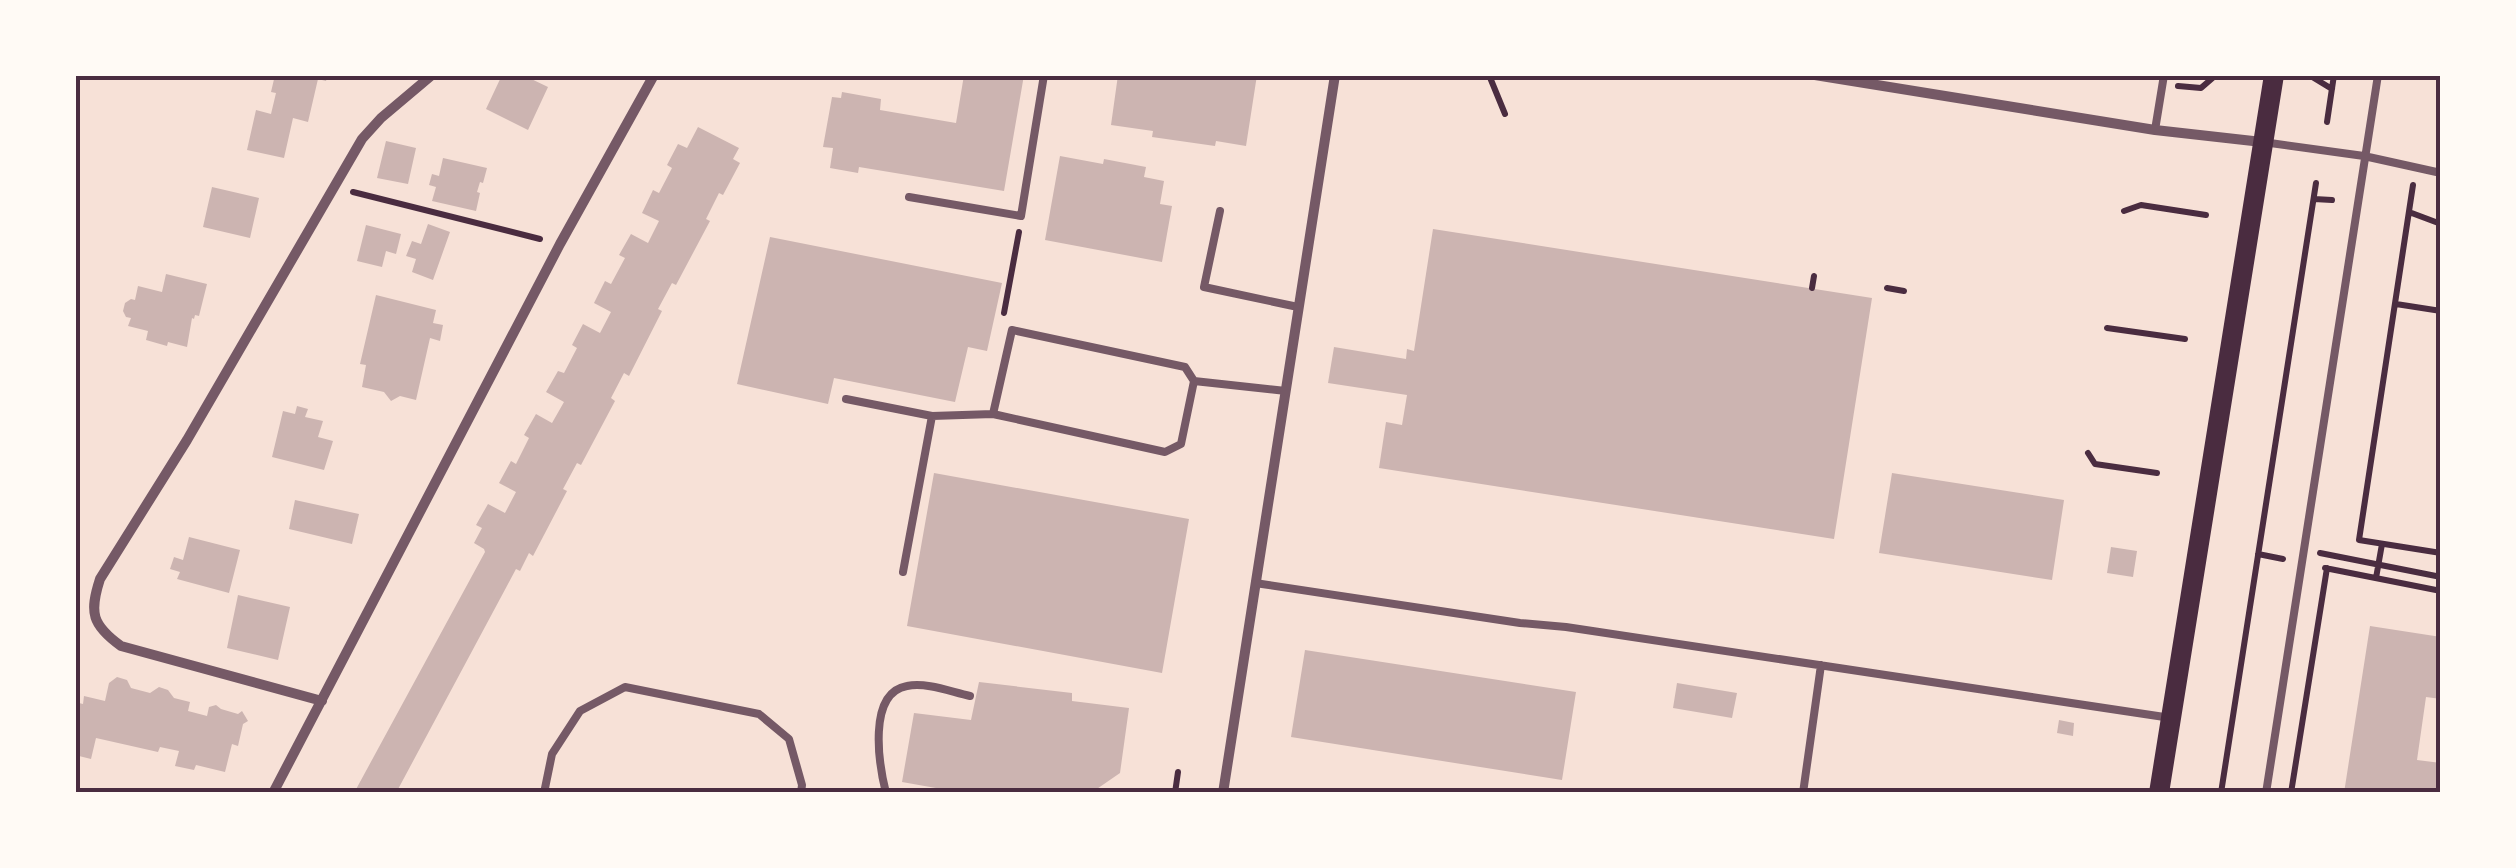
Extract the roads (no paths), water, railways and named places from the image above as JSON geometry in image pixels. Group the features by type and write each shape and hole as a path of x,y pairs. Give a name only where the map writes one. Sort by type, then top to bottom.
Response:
{"main road":[{"path":"2159,793 2274,75"}],"street":[{"path":"322,701 121,646 94,620 93,600 100,579 362,139 432,75"},
{"path":"272,793 560,244 654,75"},
{"path":"1222,793 1335,75"},
{"path":"1815,75 2154,130 2262,142"}],"lane":[{"path":"910,197 1020,216 1044,75"},
{"path":"2266,793 2378,75"},
{"path":"2154,130 2163,80"},
{"path":"2262,142 2364,156 2441,173"},
{"path":"1220,210 1204,287 1298,308"},
{"path":"846,399 932,416 994,414 1166,452 1181,444 1194,381 1185,367 1012,330 994,414"},
{"path":"1194,381 1286,391"},
{"path":"903,572 932,416"},
{"path":"1255,583 2171,718"},
{"path":"1803,793 1821,666"},
{"path":"886,793 878,729 883,704 902,686 919,685 970,696"},
{"path":"544,793 552,754 580,711 625,687 760,714 789,740 801,793"}]}
